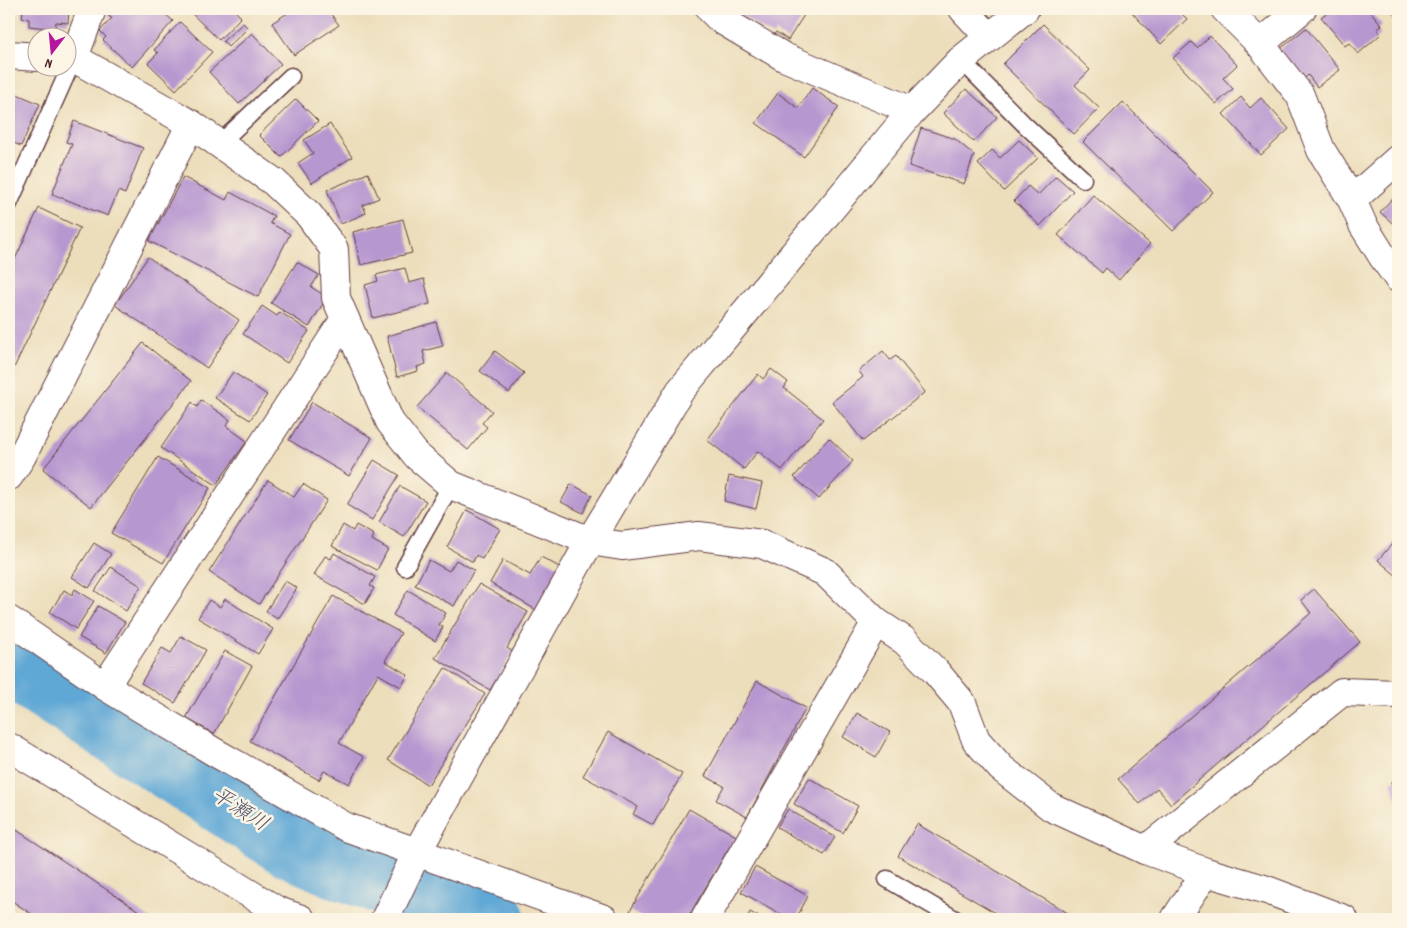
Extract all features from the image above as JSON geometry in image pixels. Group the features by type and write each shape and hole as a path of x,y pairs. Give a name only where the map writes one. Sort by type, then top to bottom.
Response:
{"street":[{"path":"78,42 92,9"},
{"path":"710,9 720,19 784,56 912,111"},
{"path":"963,9 990,37"},
{"path":"385,919 414,857 590,542 680,391 912,111 961,60 1026,9"},
{"path":"1225,9 1260,44 1300,95 1321,150 1352,200 1363,225 1398,278"},
{"path":"1260,44 1302,9"},
{"path":"9,56 28,56"},
{"path":"78,62 191,124 274,182 309,215 334,249 336,298 390,422 417,456 451,485 590,542 622,546 699,536 762,544 825,572 876,622 905,641 936,672 962,703 976,740 1001,768 1050,807 1145,850 1206,872 1267,890 1344,919"},
{"path":"9,476 22,456 191,124"},
{"path":"1352,200 1398,159"},
{"path":"105,686 345,319"},
{"path":"9,620 105,686 216,753 346,827 414,857 604,919"},
{"path":"705,919 876,622"},
{"path":"1145,850 1342,692 1398,694"},
{"path":"9,747 278,911 301,919"},
{"path":"1175,919 1206,872"}],"lane":[{"path":"961,60 1024,124 1083,179"},
{"path":"219,144 291,76"},
{"path":"9,204 63,78"},
{"path":"405,567 451,485"},
{"path":"887,879 956,919"}],"building":[{"path":"23,9 69,9 68,23 56,22 55,28 29,26 29,19 22,18"},
{"path":"115,9 160,9 173,21 132,67 103,40 106,37 100,31 112,18 108,16"},
{"path":"187,9 233,9 241,17 219,40"},
{"path":"294,9 327,9 339,25 294,55 272,23"},
{"path":"370,9 384,9 374,15"},
{"path":"731,9 808,9 788,40 776,32 773,36"},
{"path":"1129,9 1177,9 1187,19 1161,44"},
{"path":"1332,9 1368,9 1382,25 1377,30 1381,34 1358,54 1349,43 1345,46 1321,17"},
{"path":"1389,9 1398,9 1398,18"},
{"path":"180,22 212,52 176,90 148,63 158,53 154,50"},
{"path":"243,23 248,28 228,47 223,41"},
{"path":"1043,24 1090,70 1075,85 1099,108 1074,134 1003,64"},
{"path":"1306,28 1340,70 1317,87 1308,75 1303,80 1279,50"},
{"path":"252,33 281,64 239,104 209,72"},
{"path":"1210,36 1237,65 1223,78 1233,89 1216,104 1173,58 1191,42 1197,48"},
{"path":"9,86 15,88 9,102"},
{"path":"812,88 839,107 804,157 756,123 778,93 798,108"},
{"path":"966,89 997,117 974,142 943,113"},
{"path":"17,94 40,104 21,146 9,141 9,111"},
{"path":"1241,97 1250,108 1261,98 1289,129 1261,155 1223,114"},
{"path":"296,99 318,121 281,157 259,135"},
{"path":"1123,102 1213,192 1173,231 1083,142"},
{"path":"74,121 143,148 125,194 118,191 108,216 52,194 72,144 66,142"},
{"path":"330,124 352,157 312,183 298,163 313,153 304,140"},
{"path":"921,128 955,139 974,155 964,184 909,166"},
{"path":"1019,140 1038,158 1004,191 978,164 992,150 1000,158"},
{"path":"368,173 379,198 363,205 366,213 341,224 327,190"},
{"path":"1056,176 1073,191 1040,226 1014,201 1028,186 1038,195"},
{"path":"183,177 226,200 230,192 274,216 270,223 290,234 258,297 149,241"},
{"path":"1398,192 1398,228 1380,212"},
{"path":"1093,195 1150,244 1119,280 1106,268 1102,273 1058,235"},
{"path":"39,208 80,228 13,370 9,368 9,272"},
{"path":"403,219 412,253 361,265 353,232"},
{"path":"148,257 239,320 207,368 115,305"},
{"path":"297,262 319,275 311,287 327,297 309,327 271,303"},
{"path":"405,268 409,283 424,279 430,304 373,318 365,285 378,281 376,275"},
{"path":"262,306 277,316 280,312 309,331 287,363 243,334"},
{"path":"436,322 443,346 423,351 426,364 417,367 418,371 397,377 387,336"},
{"path":"143,343 191,381 91,507 43,469"},
{"path":"495,351 524,373 509,393 480,371"},
{"path":"883,351 890,360 896,356 925,392 863,441 832,402 863,377 859,371"},
{"path":"771,369 788,382 784,388 823,419 782,470 758,451 744,469 707,440 758,374 763,379"},
{"path":"233,372 267,395 250,420 215,398"},
{"path":"447,373 492,411 482,423 487,427 468,450 417,407"},
{"path":"201,400 230,420 226,426 247,441 216,485 161,448 192,402 197,407"},
{"path":"312,402 372,438 349,476 289,440"},
{"path":"829,438 853,461 819,499 794,477"},
{"path":"158,457 210,488 163,563 111,533"},
{"path":"374,460 399,475 372,520 347,505"},
{"path":"729,476 762,483 756,509 724,501"},
{"path":"268,480 294,497 303,484 327,500 259,604 209,572"},
{"path":"571,484 592,495 583,513 561,502"},
{"path":"400,486 426,501 404,537 379,522"},
{"path":"467,510 500,529 482,559 476,555 473,562 447,547"},
{"path":"343,525 353,531 356,525 374,535 372,540 388,549 377,570 332,546"},
{"path":"1398,537 1398,577 1378,560"},
{"path":"94,543 111,554 89,588 72,577"},
{"path":"334,553 375,577 370,586 374,588 365,604 314,575 325,556 331,559"},
{"path":"541,557 563,569 538,611 490,583 503,560 530,575"},
{"path":"429,560 449,571 456,560 474,570 454,606 415,585"},
{"path":"111,567 141,586 126,611 95,591"},
{"path":"285,581 297,588 277,619 266,611"},
{"path":"479,584 528,612 507,648 513,652 490,690 435,658"},
{"path":"75,589 94,601 76,629 50,612 64,590 72,595"},
{"path":"1314,589 1360,642 1171,804 1157,788 1140,804 1118,779 1311,613 1301,600"},
{"path":"408,590 446,613 439,625 443,627 435,641 393,615"},
{"path":"333,596 401,633 385,661 408,675 401,687 378,674 339,743 364,757 349,784 324,771 319,780 250,741"},
{"path":"225,599 273,629 258,654 198,618 209,600 220,607"},
{"path":"98,606 125,622 106,653 79,637"},
{"path":"181,636 206,650 175,703 141,683 162,648 171,653"},
{"path":"225,651 252,666 214,734 186,718"},
{"path":"445,668 485,694 428,785 388,760"},
{"path":"757,681 806,708 747,817 716,800 724,786 705,776"},
{"path":"857,713 890,732 876,757 843,737"},
{"path":"608,732 682,774 653,825 633,814 638,807 583,776"},
{"path":"809,778 858,806 843,833 794,804"},
{"path":"1398,779 1398,801 1391,782"},
{"path":"689,809 736,836 687,919 644,919 630,911"},
{"path":"788,809 835,837 824,855 777,827"},
{"path":"917,824 1078,919 1006,919 898,856"},
{"path":"9,825 151,919 39,919 9,899"},
{"path":"755,867 808,896 796,919 790,919 741,892"},
{"path":"750,912 763,919 747,919"}],"waterway":[{"name":"平瀬川","path":"9,661 288,842 335,863 491,919"}]}
